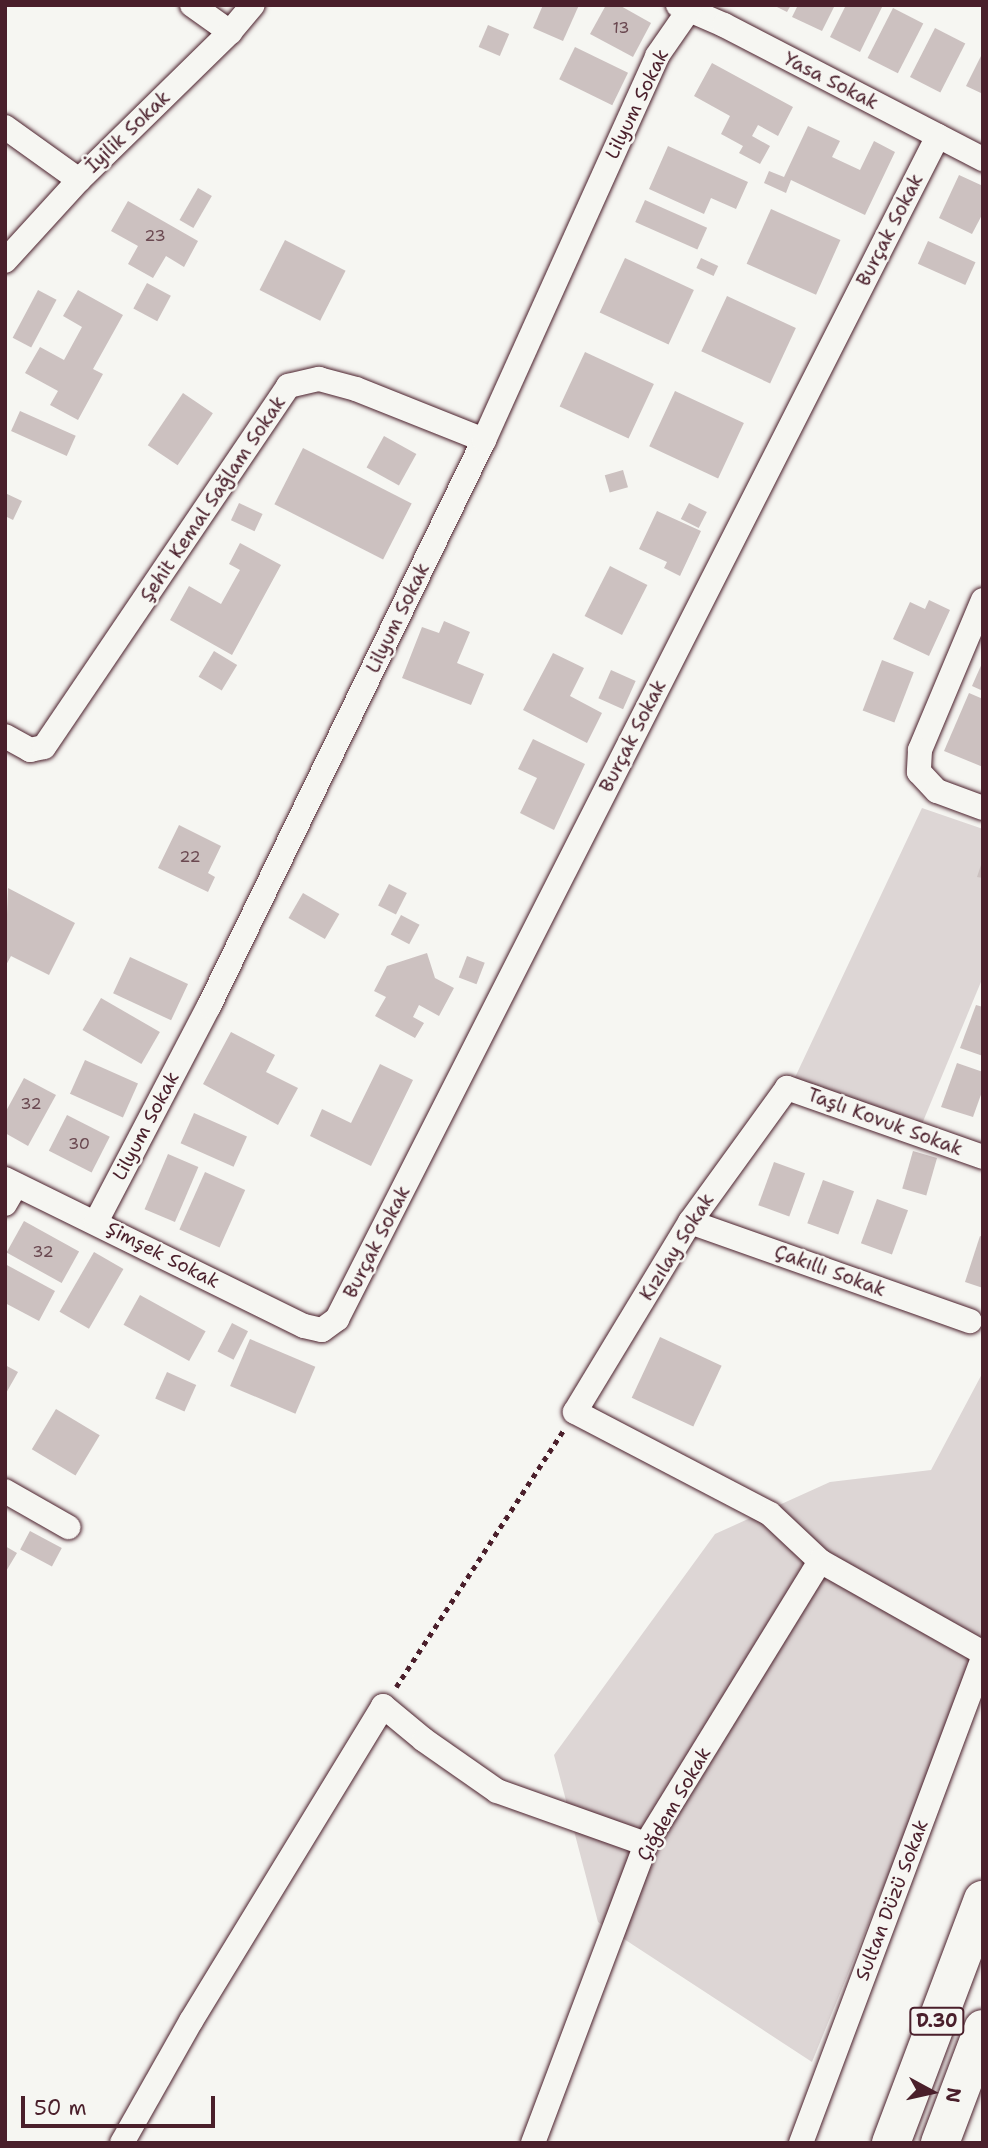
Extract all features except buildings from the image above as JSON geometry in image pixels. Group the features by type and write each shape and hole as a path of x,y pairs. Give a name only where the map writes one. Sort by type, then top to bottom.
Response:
{"highway":[{"name":"D.30","path":"891,2143 983,1900"},
{"name":"D.30","path":"940,2143 983,2029"}],"street":[{"path":"192,5 230,32"},
{"name":"İyilik Sokak","path":"5,261 79,180 230,32 253,5"},
{"name":"Yasa Sokak","path":"683,8 724,25 983,159"},
{"name":"Lilyum Sokak","path":"96,1222 209,1006 484,440 657,56 683,8"},
{"path":"5,127 79,180"},
{"name":"Burçak Sokak","path":"322,1330 337,1319 937,136"},
{"name":"Şehit Kemal Sağlam Sokak","path":"5,736 30,750 44,747 288,386 319,379 356,389 484,440"},
{"path":"983,600 920,750 919,772 937,791 983,808"},
{"name":"Taşlı Kovuk Sokak","path":"787,1088 983,1157"},
{"name":"Kızılay Sokak","path":"575,1412 690,1222 787,1088"},
{"name":"Şimşek Sokak","path":"9,1189 96,1222 304,1326 322,1330"},
{"name":"Çakıllı Sokak","path":"690,1222 970,1321"},
{"path":"575,1412 770,1514 820,1561 983,1653"},
{"path":"5,1492 68,1527"},
{"name":"Çığdem Sokak","path":"534,2143 646,1844 820,1561"},
{"name":"Sultan Düzü Sokak","path":"801,2143 983,1658"},
{"path":"122,2143 191,2021 383,1706 424,1740 497,1791 646,1844"}],"path":[{"path":"383,1706 575,1412"}],"shaded area":[{"path":"922,808 983,829 983,977 917,1136 790,1088"},
{"path":"983,1372 983,1643 812,2062 598,1922 554,1755 715,1534 830,1482 931,1470"}]}
